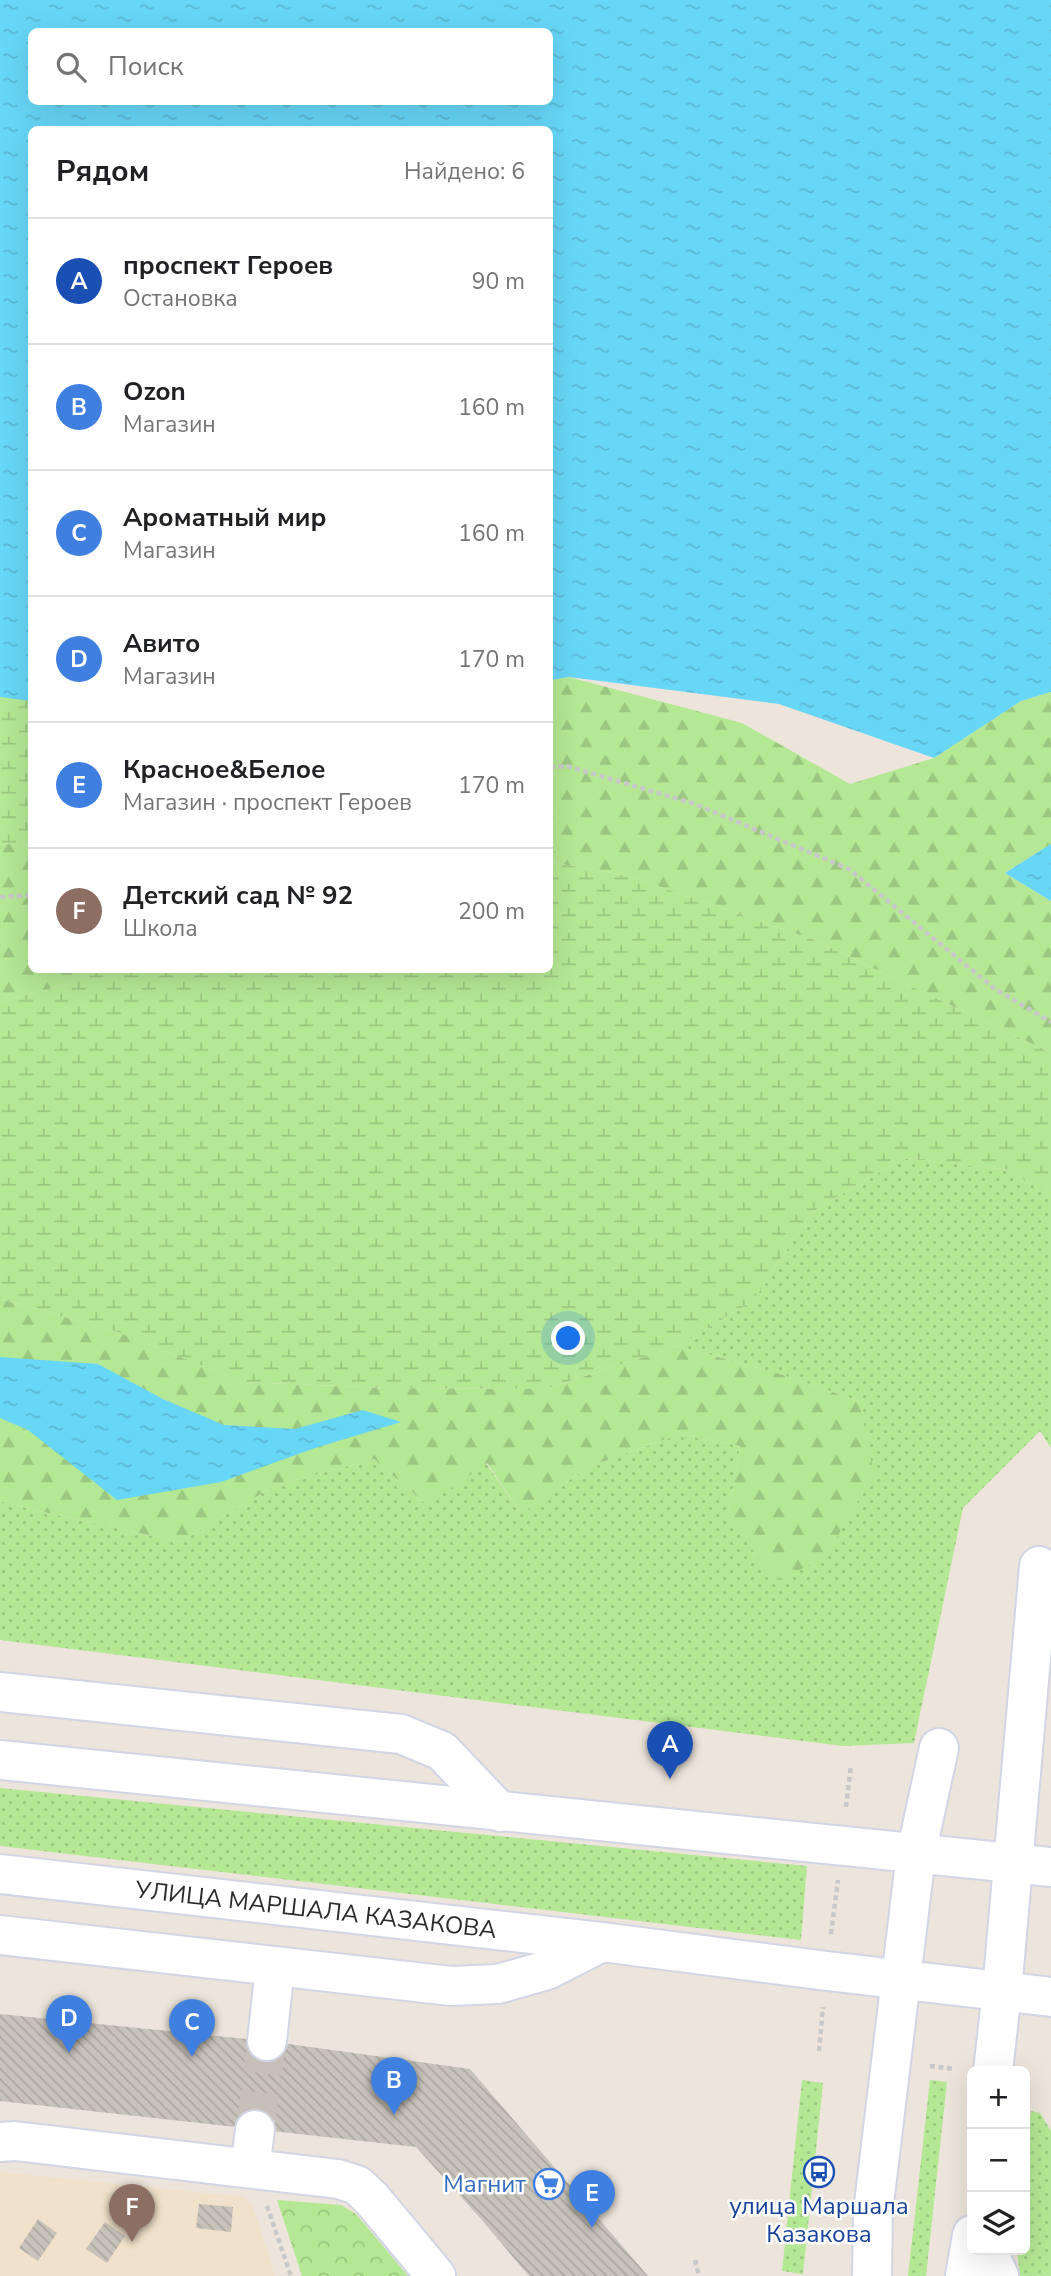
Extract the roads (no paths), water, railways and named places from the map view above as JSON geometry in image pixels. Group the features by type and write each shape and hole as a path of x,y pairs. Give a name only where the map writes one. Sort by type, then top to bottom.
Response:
{"street":[{"path":"975,2066 1002,1991 1011,1863 1039,1566"},
{"path":"0,1692 401,1734 442,1751 500,1812"},
{"path":"872,2276 873,2212 916,1854 939,1748"},
{"path":"0,1760 1051,1867"},
{"name":"УЛИЦА МАРШАЛА КАЗАКОВА","path":"0,1874 602,1942 1051,1997"},
{"path":"0,1935 451,1986 498,1983 547,1970 602,1942"},
{"path":"267,2041 275,1967"},
{"path":"255,2130 260,2170"},
{"path":"0,2142 15,2141 338,2179 357,2185 372,2199 436,2276"},
{"path":"965,2276 969,2255"},
{"path":"989,2255 999,2276"}],"water":[{"path":"0,0 1051,0 1051,692 1021,701 934,758 779,704 569,677 553,680 553,126 28,126 28,701 0,697"},
{"path":"1051,844 1051,901 1005,873"},
{"path":"0,1357 98,1364 163,1399 224,1425 295,1429 363,1410 401,1422 315,1448 221,1482 117,1500 28,1430 0,1418"}],"tunnel":[{"path":"255,2130 267,2041"}],"place":[{"name":"проспект Героев","path":"670,1779"},
{"name":"Авито","path":"69,2053"},
{"name":"Ароматный мир","path":"192,2057"},
{"name":"Ozon","path":"394,2115"},
{"name":"улица Маршала Казакова","path":"819,2172"},
{"name":"Магнит","path":"549,2184"},
{"name":"Красное&Белое","path":"592,2228"},
{"name":"Детский сад № 92","path":"132,2242"}]}
